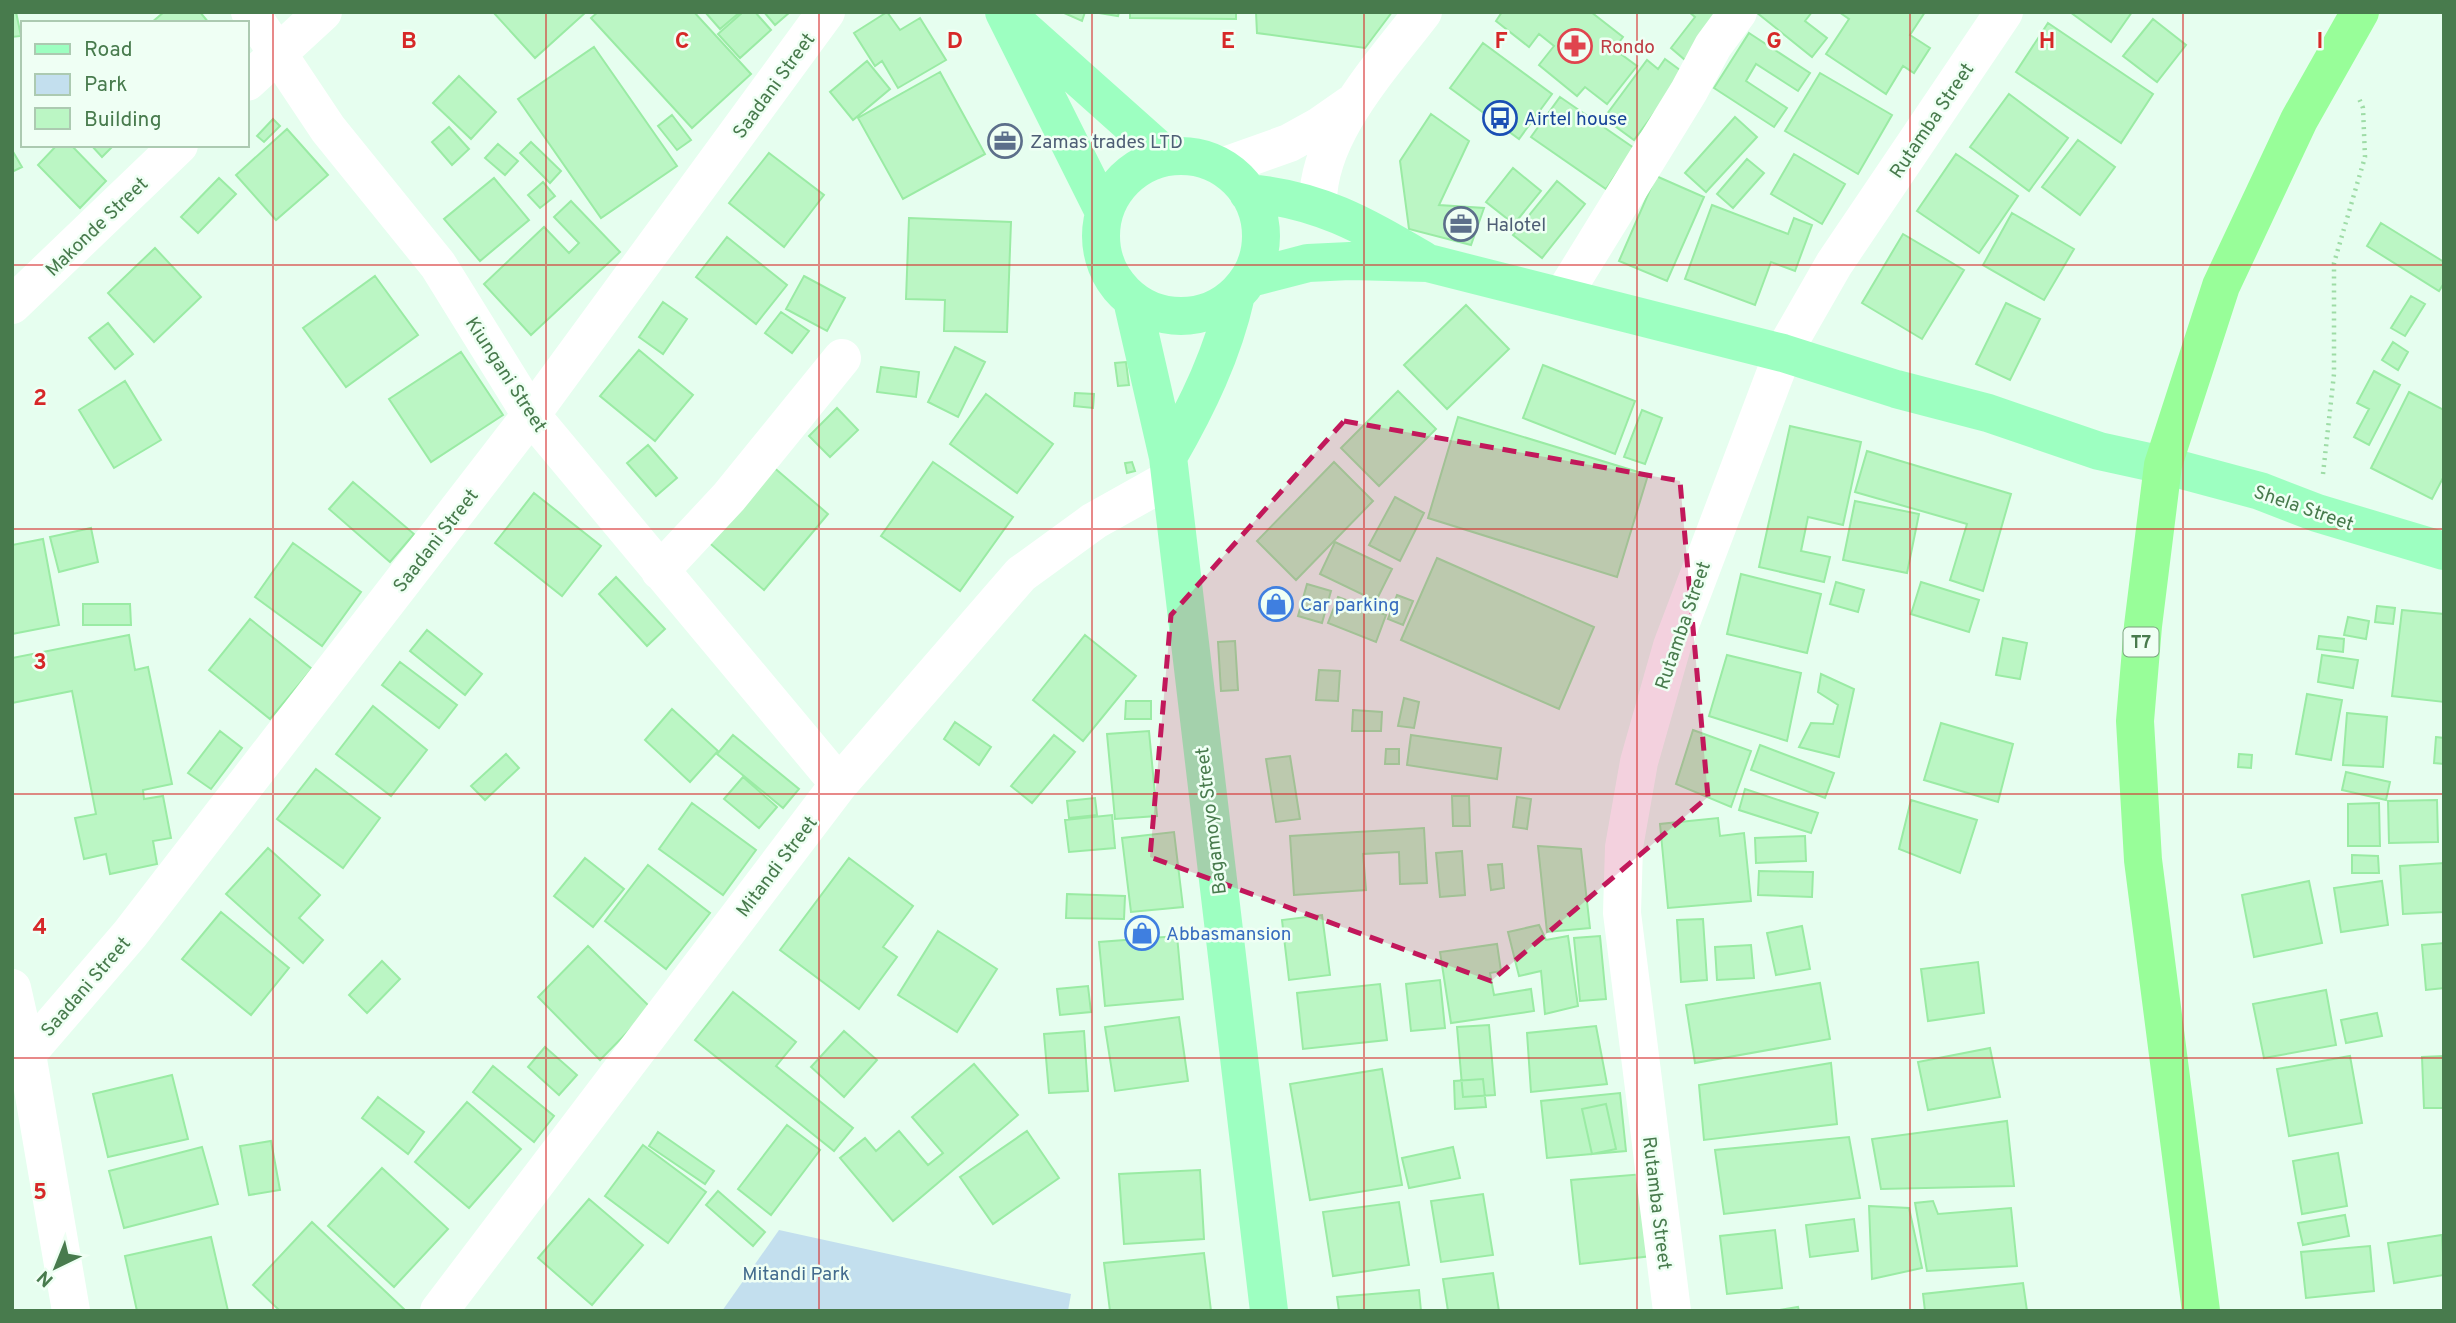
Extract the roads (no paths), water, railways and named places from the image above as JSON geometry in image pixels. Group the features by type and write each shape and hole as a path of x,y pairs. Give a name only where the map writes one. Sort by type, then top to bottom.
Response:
{"highway":[{"name":"T7","path":"2201,1311 2143,860 2135,721 2143,626 2163,465 2221,286 2299,120 2360,12"}],"main road":[{"path":"1004,12 1167,157"},
{"path":"1004,12 1104,212"},
{"path":"1185,156 1205,160 1235,180 1354,220 1428,263 1308,263 1243,286 1218,308 1196,315 1174,316 1151,311 1132,300 1115,281 1104,260 1100,236 1104,212 1114,192 1128,176 1146,164 1167,157 1185,156"},
{"path":"1169,468 1228,332 1243,286 1258,261 1261,244 1256,209 1235,180"},
{"name":"Shela Street","path":"1428,263 1783,354 1896,389 1988,413 2099,451 2260,491 2318,513 2444,551"},
{"name":"Bagamoyo Street","path":"1132,300 1169,468 1269,1311"}],"street":[{"name":"Kiungani Street","path":"250,12 328,129 438,265 531,415 839,785"},
{"path":"248,81 323,12"},
{"name":"Saadani Street","path":"27,1054 130,934 531,415 826,12"},
{"path":"1318,206 1319,181 1324,159 1356,101 1423,12"},
{"path":"1562,297 1689,90 1713,46 1738,12"},
{"name":"Rutamba Street","path":"1672,1311 1622,912 1624,847 1639,762 1672,646 1783,354 1834,264 2004,12"},
{"path":"1235,180 1356,101"},
{"name":"Makonde Street","path":"12,305 177,147"},
{"path":"660,571 729,497 842,358"},
{"name":"Mitandi Street","path":"439,1311 839,785 1021,575 1169,468"},
{"path":"12,988 27,1054 71,1311"}],"place":[{"name":"Rondo","path":"1575,46"},
{"name":"Airtel house","path":"1500,118"},
{"name":"Zamas trades LTD","path":"1005,141"},
{"name":"Halotel","path":"1461,224"},
{"name":"Car parking","path":"1276,604"},
{"name":"Abbasmansion","path":"1142,933"}],"park label":[{"name":"Mitandi Park","path":"796,1273"}]}
